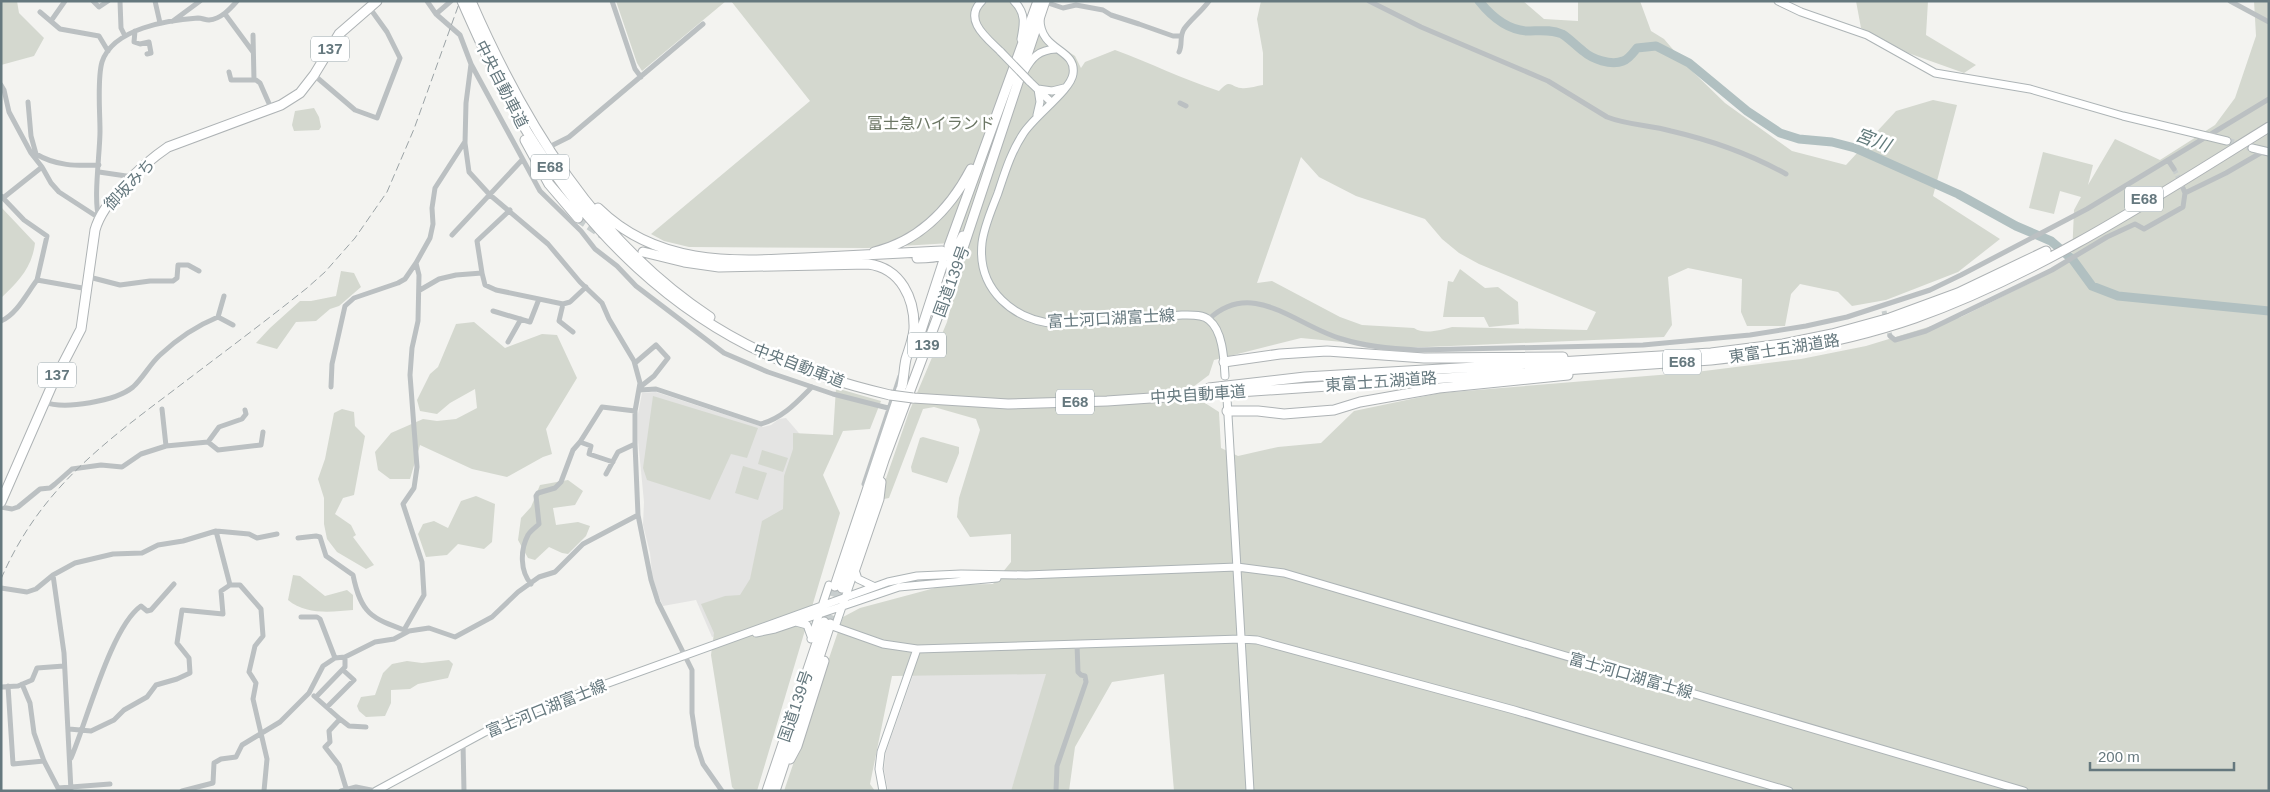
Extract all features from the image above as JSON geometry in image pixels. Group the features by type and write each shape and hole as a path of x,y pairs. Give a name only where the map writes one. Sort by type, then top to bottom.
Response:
{"highway":[{"name":"御坂みち","path":"1,502 44,402 81,329 88,288 93,239 99,218 108,203 168,147 281,105 300,93 340,34 369,4 378,1"},
{"name":"国道139号","path":"948,250 990,129 1043,3"},
{"name":"国道139号","path":"881,458 940,313 1012,102 1043,3"},
{"name":"中央自動車道","path":"466,4 478,38 505,93 549,166 612,243 666,293 714,327 769,356 816,375 891,393 973,403 1066,402 1305,387"},
{"name":"中央自動車道","path":"466,4 541,141 576,189 618,238 641,261 706,315 747,340 789,361 842,380 891,393"},
{"path":"478,38 496,82 542,171 557,195 578,218"},
{"name":"東富士五湖道路","path":"1305,387 1640,365 1758,355 1860,335 1914,318 1961,300 2069,242 2220,157 2269,127"},
{"path":"857,260 900,243 934,221 960,189 990,129"},
{"path":"541,141 580,188 608,217 631,234 661,247 721,260 857,260 885,268 896,276 905,288 914,316 914,330 902,386"},
{"path":"643,252 719,268 748,268 857,260 942,251 948,250 962,240 979,200"},
{"path":"940,313 952,267 948,250"},
{"name":"東富士五湖道路","path":"1305,377 1588,361 1726,351 1783,344 1832,334 1890,318 1936,302 2040,258"},
{"name":"国道139号","path":"838,589 881,458 902,386 944,263"},
{"name":"E68","path":"1224,362 1280,354 1327,351 1434,358 1576,357 1588,361"},
{"path":"1227,411 1258,411 1284,414 1325,411 1360,402 1440,388 1640,365"},
{"name":"中央自動車道","path":"913,396 1008,400 1106,397 1173,393 1237,383 1305,377"},
{"path":"838,589 864,484 881,458"},
{"path":"855,569 879,499 881,458"},
{"name":"国道139号","path":"775,791 776,777 827,621"},
{"path":"776,777 797,746 827,621"},
{"path":"776,777 782,728 812,639"},
{"name":"国道139号","path":"767,791 776,777"}],"main road":[{"path":"982,1 975,10 974,21 981,32 1051,102"},
{"path":"990,129 1024,26 1022,12 1014,1"},
{"path":"1778,1 1801,12 1867,36 1935,73 2030,89 2123,116 2227,142"},
{"path":"1043,3 1040,23 1042,33 1056,49"},
{"path":"1012,102 1032,58 1042,51 1056,49"},
{"name":"富士河口湖富士線","path":"1056,49 1067,55 1074,67 1072,80 1024,131 1012,152 983,235 983,265 990,284 1001,301 1023,316 1048,323 1182,315 1197,316 1209,320"},
{"path":"1038,89 1052,91 1066,87"},
{"path":"1038,89 1040,102 1038,115"},
{"path":"2252,148 2266,151"},
{"path":"1209,320 1217,333 1224,362 1225,376"},
{"path":"1227,398 1250,791"},
{"name":"富士河口湖富士線","path":"724,641 795,622 827,621 831,609 880,592 908,585 1026,575 1237,567 1284,573 2024,791"},
{"path":"855,569 858,579 874,586"},
{"path":"823,604 855,569"},
{"name":"富士河口湖富士線","path":"376,791 508,720 555,701 836,600 838,589 874,586 902,578 926,576 961,574 1026,575"},
{"path":"838,589 831,594 842,606"},
{"path":"838,589 842,606"},
{"path":"823,604 831,609 836,619 827,621"},
{"path":"823,604 827,621"},
{"path":"812,639 842,606"},
{"path":"827,621 884,644 917,648 1241,638 1257,640 1514,710 1788,791"},
{"path":"795,622 807,625 812,639"},
{"path":"882,791 879,768 881,752 917,648"}],"street":[{"path":"51,21 65,1"},
{"path":"92,1 99,7 108,1"},
{"path":"120,1 121,28 125,36"},
{"path":"155,1 160,23"},
{"path":"173,21 200,1"},
{"path":"99,218 96,210 100,165 100,75 102,62 108,52 125,36 135,31 173,21 201,18 210,20 225,14 237,1"},
{"path":"427,1 436,14 460,35 470,64 540,191 580,231 595,249 617,266 636,286 687,327 724,353 768,372 888,408"},
{"path":"436,14 451,1"},
{"path":"612,1 635,69 641,77"},
{"path":"1179,52 1183,45 1181,36 1184,30 1209,1"},
{"path":"1369,1 1421,27 1548,81 1607,117 1617,121 1670,130 1727,148 1760,160 1786,174"},
{"path":"2230,1 2269,22"},
{"path":"1043,3 1063,8 1076,5 1103,10 1120,18 1173,36 1181,36"},
{"path":"314,75 356,110 376,118 400,58 387,32 369,4"},
{"path":"40,12 60,29 99,36 108,52"},
{"path":"225,14 253,52"},
{"path":"551,146 569,138 703,24"},
{"path":"135,31 134,42 140,44 149,42 151,53 147,54"},
{"path":"253,35 254,80"},
{"path":"470,64 466,103 465,143 469,172 490,195 548,244 602,303 609,319 635,363 640,389 635,410 638,515 654,590 692,670 692,713 697,746 703,764 722,791"},
{"path":"229,72 230,80 254,80 260,83 271,108"},
{"path":"1,85 9,112 31,154 42,167 51,183 59,192 99,218"},
{"path":"1209,320 1219,310 1237,302 1259,303 1340,339 1382,348 1434,351 1539,346 1643,345 1750,335 1806,326 1883,308 1930,290 1961,275 2087,209 2269,99"},
{"path":"28,102 31,136 36,154 52,162 72,166 100,165"},
{"path":"330,387 336,341 345,306 354,298 405,279 430,238 433,224 432,208 435,188 465,143"},
{"path":"1890,336 1894,340 1926,331 2052,270 2107,237 2135,224 2144,230 2182,207 2184,190 2226,173 2266,151"},
{"path":"452,235 522,160"},
{"path":"2168,160 2174,169"},
{"path":"526,168 532,163"},
{"path":"1,321 8,318 19,306 37,280 47,236 24,220 2,197 42,167"},
{"path":"99,172 134,177"},
{"path":"510,210 477,241 485,285 563,304 570,302 586,287"},
{"path":"182,791 208,786 212,783 214,763 221,759 236,757 242,745 280,722 310,693 323,666 335,658 344,657 375,642 394,639 407,630 424,595 422,562 403,504 414,488 417,467 410,375 412,348 418,321 420,290 416,263"},
{"path":"89,276 120,285 150,281 173,281 177,278 178,265 188,266 199,271"},
{"path":"420,290 439,279 456,274 482,273"},
{"path":"37,280 88,288"},
{"path":"218,317 224,296"},
{"path":"493,311 530,322 539,299"},
{"path":"563,304 559,321 573,332"},
{"path":"44,402 67,406 116,397 133,387 160,355 196,326 218,317 233,324"},
{"path":"508,342 521,319"},
{"path":"635,363 656,345 668,358 654,376 640,389"},
{"path":"1539,346 1540,353"},
{"path":"864,484 888,408 907,358"},
{"path":"640,389 656,389 761,424 771,422 788,412 812,386"},
{"path":"531,584 523,572 523,554 528,534 539,524 536,496 538,493 555,488 560,482 573,450 602,407 635,410"},
{"path":"162,410 166,446"},
{"path":"208,442 219,427 242,419 246,414 245,410"},
{"path":"1,508 18,507 40,490 50,488 69,470 92,465 122,468 141,454 166,446 208,442 218,450 261,445 263,432"},
{"path":"580,442 591,446 589,454 613,462"},
{"path":"606,474 618,452 635,444"},
{"path":"298,538 316,536 320,538 326,556 352,575 357,596 365,610 379,620 407,630 429,628 455,637 492,617 518,592 539,577 555,572 583,544 638,515"},
{"path":"216,531 230,585"},
{"path":"1,588 27,592 36,589 53,575 75,563 113,554 142,553 158,545 183,541 216,531 249,534 257,538 277,534"},
{"path":"53,575 64,666 71,758 71,789"},
{"path":"71,758 83,730 107,660 125,624 141,606 147,611 151,610 174,584"},
{"path":"68,729 91,730 114,720 124,710 147,697 156,685 190,673 189,658 177,643 182,610 223,614 221,591 230,585 240,585 261,609 263,636 255,646 249,672 256,683 253,699 262,732 266,759 264,791"},
{"path":"301,617 317,617 320,619 335,658"},
{"path":"1056,791 1057,766 1086,682 1086,676 1078,672 1077,644"},
{"path":"316,697 343,670 345,664 344,657"},
{"path":"1,687 22,684 34,678 37,668 64,666"},
{"path":"327,707 354,680 343,670"},
{"path":"22,684 30,703 34,733 44,761 58,788 71,789 110,784"},
{"path":"8,686 13,764 44,761"},
{"path":"310,693 349,726 366,727"},
{"path":"340,719 329,731 330,742 325,747 339,764 344,790 356,787 376,791"},
{"path":"463,743 464,791"}],"shaded area":[{"path":"656,392 763,427 771,425 779,419 786,418 804,439 754,623 712,637 696,600 663,606 653,583 650,553 643,525 644,502 638,440 638,414 642,393"},
{"path":"1059,648 1011,791 888,791 884,769 886,752 919,658"}],"green space":[{"path":"1,1 17,1 19,13 44,38 34,56 1,65"},
{"path":"616,1 726,1 642,71 637,63"},
{"name":"富士急ハイランド","path":"731,1 1010,1 1055,43 1075,56 1081,68 1085,62 1115,50 1219,91 1228,84 1244,88 1263,85 1263,53 1257,19 1261,1 1523,1 1544,19 1578,21 1578,1 1640,1 1651,31 1664,39 1689,68 1725,103 1792,151 1846,165 1896,111 1933,100 1957,105 1933,196 2000,239 1958,272 1886,300 1852,306 1838,292 1800,284 1791,294 1785,326 1747,326 1741,312 1742,279 1688,268 1668,277 1672,325 1664,337 1404,348 1301,338 1214,360 1209,375 1189,390 1187,401 1205,403 1219,412 1221,448 1238,456 1278,447 1321,443 1354,411 1440,393 1696,372 1801,359 1866,346 1961,317 2044,276 2072,256 2074,210 2081,197 2060,191 2054,214 2029,208 2043,152 2093,165 2088,185 2115,139 2160,160 2215,125 2235,98 2256,36 2254,1 2269,1 2269,791 1174,791 1164,674 1112,682 1075,747 1069,791 1011,791 1046,674 892,676 870,784 875,791 784,791 843,617 860,608 946,585 993,584 1011,562 1011,534 970,537 957,517 959,498 980,430 976,419 934,407 923,409 889,498 884,499 883,487 909,412 947,322 968,242 868,248 689,247 664,241 651,234 810,101","holes":["1301,157 1319,177 1356,196 1425,219 1442,239 1459,253 1479,264 1596,312 1587,330 1452,327 1428,332 1414,328 1362,325 1340,317 1272,281 1257,283"]},
{"path":"1856,1 1928,1 1926,35 1976,65 1964,73 1908,53 1861,28"},
{"path":"314,108 319,117 321,127 319,130 294,131 292,125 295,111"},
{"path":"1,207 35,243 31,260 23,274 1,298"},
{"path":"1460,269 1485,288 1498,287 1518,302 1519,324 1489,327 1484,317 1443,317 1448,281 1453,282"},
{"path":"341,271 354,273 361,287 339,306 330,309 316,321 296,322 277,349 256,343 300,301 311,301 336,296"},
{"path":"474,322 505,348 542,334 557,335 577,378 546,429 552,454 507,477 472,469 420,445 410,479 390,479 378,470 375,452 391,433 423,419 437,421 456,419 477,408 475,389 450,403 437,414 420,411 417,400 430,374 438,367 456,324"},
{"path":"836,388 881,401 870,429 843,431 823,475 840,513 757,791 736,791 732,787 711,655 714,633 701,604 725,596 740,595 750,579 762,521 783,509 784,476 793,449 793,433 833,435"},
{"path":"653,396 758,428 747,458 731,454 710,500 647,480 643,468"},
{"path":"342,409 354,412 355,426 365,436 354,495 343,498 335,514 351,525 356,535 353,537 374,565 366,569 337,552 327,539 324,524 324,498 318,479 325,459 334,413"},
{"path":"923,437 959,447 959,453 947,483 912,472 911,467 920,438"},
{"path":"762,450 788,458 783,472 758,464"},
{"path":"743,466 767,473 758,500 735,493"},
{"path":"568,480 583,491 575,505 553,508 556,525 578,522 590,526 586,536 568,554 549,547 535,560 528,558 518,540 521,518 531,507 540,485"},
{"path":"476,496 495,504 492,542 484,549 458,544 447,555 426,557 418,534 423,524 434,521 448,528 461,501"},
{"path":"293,575 300,576 325,596 347,590 353,595 353,610 319,611 295,605 288,600"},
{"path":"449,660 453,664 448,678 418,684 410,689 391,690 391,703 385,716 366,717 359,711 357,706 361,697 375,695 383,673 392,664 407,661 422,663"}],"waterway":[{"name":"宮川","path":"1479,1 1494,17 1513,28 1527,31 1558,32 1587,54 1602,61 1613,63 1623,61 1631,56 1637,48 1656,46 1689,63 1747,111 1780,133 1799,139 1832,142 1855,148 1958,194 2016,226 2051,241 2073,260 2092,286 2118,296 2269,311"}],"tunnel":[{"path":"2227,141 2252,148"},
{"path":"2174,169 2181,183"},
{"path":"578,218 603,235"},
{"path":"1884,311 1890,336"},
{"path":"824,622 835,586"},
{"path":"830,624 842,588"}],"railway":[{"path":"1,579 33,521 72,474 118,433 307,288 325,272 355,238 387,192 414,129 460,1"}]}
